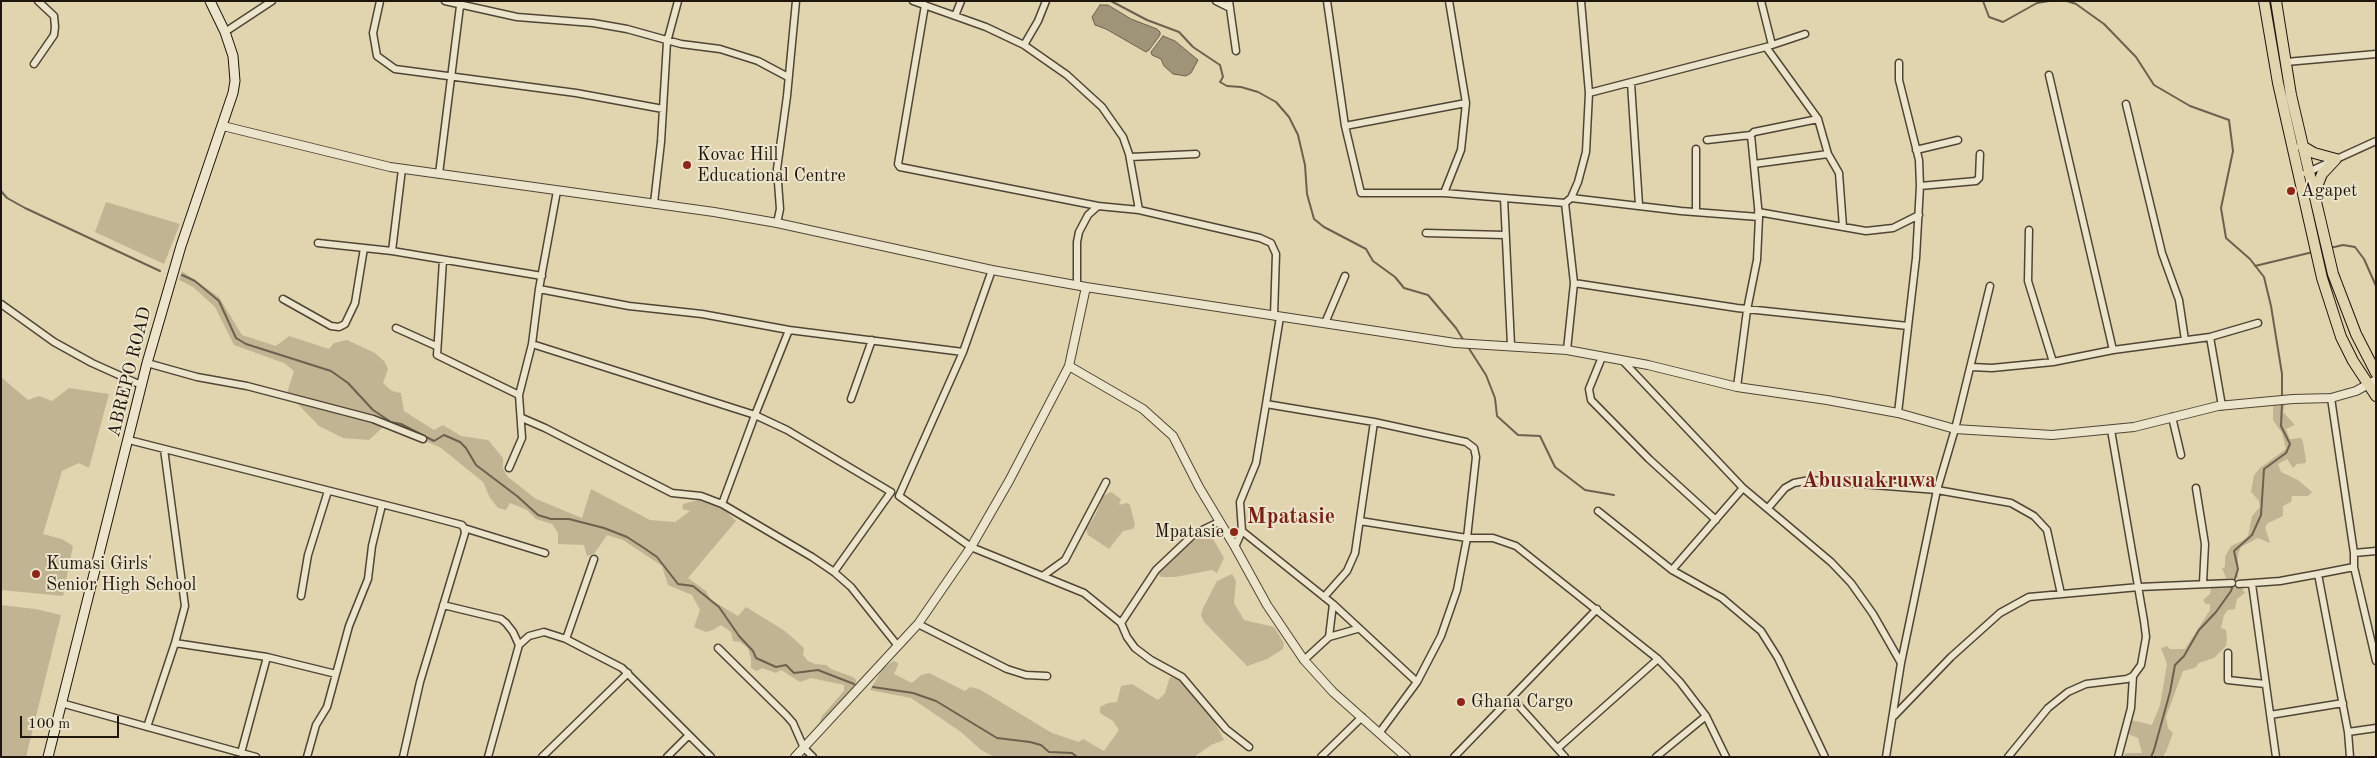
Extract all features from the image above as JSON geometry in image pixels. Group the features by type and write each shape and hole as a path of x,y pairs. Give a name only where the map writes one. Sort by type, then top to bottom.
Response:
{"highway":[{"path":"2264,1 2298,176 2318,263 2341,337 2372,382 2376,396"},
{"path":"2276,1 2302,146 2338,293 2376,374"},
{"path":"2302,146 2314,153 2336,160 2322,174 2314,196"}],"main road":[{"name":"ABREPO ROAD","path":"48,757 147,363 181,246 223,126 235,81 233,56 225,32 210,1"}],"street":[{"path":"34,64 54,35 56,22 54,16 38,1"},
{"path":"225,32 272,1"},
{"path":"380,1 373,33 377,56 395,69 576,93 663,110"},
{"path":"445,1 460,6 517,17 593,23 627,29 667,42 738,53 758,60 788,77"},
{"path":"654,203 667,42 678,1"},
{"path":"777,223 780,209 778,161 796,1"},
{"path":"913,1 1008,36 1067,75 1102,107 1123,137 1130,157 1139,210"},
{"path":"956,16 961,1"},
{"path":"1024,45 1046,1"},
{"path":"1216,1 1229,5 1236,52"},
{"path":"1327,1 1345,126 1361,193 1444,193 1565,203 1571,198 1578,182 1586,152 1589,93 1581,1"},
{"path":"1444,193 1456,168 1461,150 1466,103 1449,1"},
{"path":"1761,1 1769,46 1818,119 1828,154 1839,173 1843,227"},
{"path":"925,5 898,164 900,167 1098,206 1139,210 1260,238 1271,243 1276,254 1277,316 1266,404 1256,463 1240,502 1242,530 1235,547"},
{"path":"438,174 460,6"},
{"path":"1589,93 1769,46 1805,34"},
{"path":"2286,62 2376,54"},
{"path":"1898,413 1919,214 1920,186 1919,160 1899,80 1899,63"},
{"path":"2049,75 2113,350"},
{"path":"1631,83 1639,205"},
{"path":"1345,126 1466,103"},
{"path":"2126,104 2162,253 2179,300 2185,340"},
{"path":"1708,140 1751,135 1754,132 1818,119"},
{"path":"223,126 349,158 402,169 654,203 777,223 992,270 1086,287 1191,301 1455,343 1567,350 1737,387 1827,400 1898,413 1955,429 2052,435 2112,430 2134,427 2222,406 2276,400 2331,398 2356,391 2372,382"},
{"path":"1737,387 1747,310 1757,260 1759,214 1751,135"},
{"path":"1916,150 1958,140"},
{"path":"2298,176 2376,141"},
{"path":"1696,149 1696,212"},
{"path":"1130,157 1196,154"},
{"path":"1754,164 1828,154"},
{"path":"1920,186 1976,181 1979,178 1980,154"},
{"path":"392,251 402,169"},
{"path":"509,468 522,438 520,395 532,344 557,191"},
{"path":"1504,198 1511,345"},
{"path":"1571,198 1696,212 1759,214 1866,231 1893,228 1919,214"},
{"path":"1565,203 1574,283 1567,350"},
{"path":"1078,285 1079,232 1084,221 1098,206"},
{"path":"2029,230 2028,281 2054,362"},
{"path":"1426,233 1505,235"},
{"path":"318,243 392,251 542,276"},
{"path":"284,299 331,326 339,327 345,324 355,303 364,248"},
{"path":"443,260 436,346 439,357 520,395"},
{"path":"899,496 963,352 992,270"},
{"path":"1325,323 1345,276"},
{"path":"1574,283 1747,310 1908,326"},
{"path":"1886,757 1902,663 1937,490 1955,429 1990,286"},
{"path":"795,757 918,624 971,547 1009,481 1069,366 1086,287"},
{"path":"540,289 629,306 702,314 789,330 963,352"},
{"path":"1,304 54,342 92,364 141,385"},
{"path":"1971,367 1992,368 2054,362 2113,350 2210,337 2258,324"},
{"path":"396,328 436,346"},
{"path":"722,504 789,330"},
{"path":"2210,337 2222,406"},
{"path":"851,399 872,340"},
{"path":"532,344 755,415 787,430 899,496 971,547 1044,575 1084,593 1121,624 1127,637 1136,648 1151,660 1182,677 1226,729 1249,747"},
{"path":"1602,357 1589,389 1591,400 1649,459 1716,520"},
{"path":"1623,361 1743,488 1831,562 1851,583 1873,614 1902,663"},
{"path":"147,363 197,377 247,386 373,419 423,439"},
{"path":"1069,366 1123,396 1160,422 1173,436 1219,522 1267,605 1304,660 1333,692 1406,757"},
{"path":"2331,398 2354,553 2354,567 2376,661"},
{"path":"1266,404 1374,422 1466,442 1474,448 1476,457 1467,538 1452,610 1441,636 1416,682 1380,732"},
{"path":"522,418 619,464 672,493 701,496 722,504 834,572 866,603 898,646"},
{"path":"2172,418 2181,455"},
{"path":"1324,597 1352,562 1360,521 1374,422"},
{"path":"2112,430 2146,637 2141,665 2133,676 2132,708 2118,757"},
{"path":"129,440 462,525 464,528 545,553"},
{"path":"147,727 175,643 185,606 164,449"},
{"path":"1768,508 1781,491 1794,483 1803,481 1937,490 2011,503 2034,516 2047,530 2061,594"},
{"path":"1044,575 1065,560 1106,482"},
{"path":"1672,570 1743,488"},
{"path":"2196,488 2205,544 2203,583"},
{"path":"301,596 308,555 328,490"},
{"path":"834,572 891,492"},
{"path":"307,757 316,725 327,707 349,626 368,579 372,546 382,505"},
{"path":"1598,511 1672,570 1722,598 1761,631 1778,658 1825,757"},
{"path":"1360,521 1467,538 1493,538 1516,546 1658,659 1680,682 1706,716 1726,757"},
{"path":"1121,624 1156,570 1194,534 1219,522"},
{"path":"403,757 420,682 465,533 464,528"},
{"path":"1242,530 1333,604 1357,629 1416,682"},
{"path":"2354,553 2376,550"},
{"path":"566,639 594,560"},
{"path":"1893,717 1951,657 2000,612 2030,597 2203,583 2252,584 2354,567"},
{"path":"2318,574 2343,703 2350,757"},
{"path":"2252,584 2276,757"},
{"path":"1329,637 1333,604"},
{"path":"443,605 501,619 506,622 513,632 519,646"},
{"path":"1454,757 1597,609"},
{"path":"918,624 1007,669 1026,675 1047,676"},
{"path":"1304,660 1329,637 1357,629"},
{"path":"488,757 519,646 529,636 544,632 566,639 628,673 711,757"},
{"path":"175,643 267,657 336,674"},
{"path":"718,648 793,723 804,748 813,757"},
{"path":"2228,653 2228,680 2265,684"},
{"path":"241,753 267,657"},
{"path":"1558,748 1658,659"},
{"path":"542,757 628,673"},
{"path":"2008,757 2048,708 2068,692 2086,684 2119,680 2133,676"},
{"path":"1512,698 1565,757"},
{"path":"61,703 252,756"},
{"path":"2270,715 2343,703"},
{"path":"1656,757 1706,716"},
{"path":"1321,757 1362,717"},
{"path":"2348,732 2376,728"},
{"path":"667,757 690,734"}],"shaded area":[{"path":"1100,5 1108,5 1131,19 1157,29 1160,35 1146,52 1106,29 1095,25 1092,17"},
{"path":"1163,36 1175,41 1198,60 1191,73 1186,76 1173,74 1164,66 1161,59 1152,55 1151,52"},
{"path":"106,202 180,224 164,264 95,232"},
{"path":"182,271 219,297 242,335 276,346 289,336 329,349 334,343 347,340 375,353 384,361 388,369 383,383 392,391 401,393 404,411 434,430 443,425 461,436 488,440 503,458 503,469 508,477 536,499 582,518 591,489 650,520 675,522 690,511 682,509 683,504 698,500 711,503 726,511 736,521 688,578 706,591 711,600 738,616 746,607 785,631 804,648 803,655 808,661 826,665 831,669 853,677 856,680 855,687 818,727 822,716 844,691 844,685 811,678 800,682 781,670 776,673 762,668 757,671 751,668 748,648 740,642 733,641 731,632 721,625 706,632 694,627 700,610 692,595 668,585 662,566 623,540 607,535 594,554 587,556 584,545 558,544 558,533 552,524 536,519 527,510 510,503 506,510 498,508 490,498 483,482 441,448 392,426 382,428 369,440 343,438 319,426 287,393 294,371 284,363 234,345 215,307 193,287 179,280"},
{"path":"1,377 28,400 39,396 52,401 69,388 109,394 89,468 79,463 62,471 43,534 62,539 73,546 63,596 1,590"},
{"path":"2285,404 2283,412 2295,425 2286,429 2290,439 2301,438 2306,463 2297,464 2293,468 2287,459 2278,464 2281,472 2298,480 2312,492 2308,496 2292,496 2291,502 2283,506 2283,516 2268,523 2265,527 2270,543 2258,538 2241,547 2238,554 2238,578 2226,578 2222,568 2225,567 2225,557 2231,546 2248,536 2252,516 2260,507 2259,501 2251,492 2254,475 2260,468 2286,449 2282,433 2273,420 2273,405"},
{"path":"1111,492 1121,499 1119,505 1127,503 1130,505 1135,525 1133,529 1123,531 1109,549 1088,535 1086,529 1096,514 1103,496"},
{"path":"1212,537 1224,558 1217,573 1212,570 1175,577 1161,577 1157,572 1161,566 1196,539"},
{"path":"1232,574 1236,581 1234,603 1244,620 1274,627 1284,643 1283,649 1267,659 1247,666 1204,622 1201,615 1217,581"},
{"path":"2212,585 2241,587 2245,593 2237,599 2235,609 2228,610 2224,615 2221,628 2226,630 2226,646 2214,658 2199,663 2195,668 2183,671 2166,717 2168,728 2173,733 2166,752 2162,757 2125,757 2126,753 2142,753 2138,738 2128,734 2131,720 2152,725 2160,705 2167,664 2161,648 2167,646 2170,649 2185,649 2210,610 2210,604 2206,604 2203,600 2210,594"},
{"path":"1,605 35,609 61,615 26,757 1,757"},
{"path":"894,661 898,665 894,674 912,683 921,675 929,673 965,691 970,687 979,689 1052,733 1079,742 1083,739 1104,751 1119,730 1113,721 1100,713 1100,707 1108,703 1117,702 1121,686 1132,684 1158,700 1165,693 1170,677 1181,679 1206,706 1224,740 1211,745 1194,757 994,757 981,750 961,732 911,698 870,690 883,668"}],"waterway":[{"path":"1111,1 1147,20 1179,32 1193,47 1220,65 1223,77 1220,82 1227,86 1241,87 1258,92 1276,102 1289,117 1298,135 1305,165 1307,194 1314,219 1324,227 1366,249 1373,261 1395,277 1404,288 1428,295 1456,328 1464,341"},
{"path":"1983,1 1989,17 2003,22 2037,3 2049,1"},
{"path":"2067,1 2076,4 2104,24 2136,57 2154,85 2190,106 2229,120 2233,151 2221,208 2226,238 2250,259 2264,277 2271,306 2282,374 2282,398"},
{"path":"1,191 7,198 25,208 160,271"},
{"path":"2330,248 2343,245 2355,247 2364,259 2376,286"},
{"path":"2255,266 2313,252"},
{"path":"182,275 195,281 219,301 236,338 246,344 331,371 348,383 373,410 391,422 401,424 434,441 444,435 460,442 476,465 517,496 538,515 551,519 569,519 604,528 627,537 644,548 657,557 678,584 693,586 719,607 739,636 753,651 756,658 776,667 786,665 794,673 818,670 854,684"},
{"path":"1468,347 1486,375 1495,398 1497,416 1518,435 1540,436 1555,467 1585,490 1614,495"},
{"path":"2151,757 2170,692 2175,665 2184,656 2199,630 2216,612 2231,591 2238,569 2234,551 2252,535 2261,515 2264,469 2286,453 2290,444 2281,426 2282,403"},
{"path":"873,687 913,693 936,701 997,738 1030,742 1041,745 1049,752 1072,753 1077,757"}],"place":[{"name":"Kovac Hill Educational Centre","path":"687,165"},
{"name":"Agapet","path":"2291,191"},
{"name":"Mpatasie","path":"1234,532"},
{"name":"Kumasi Girls' Senior High School","path":"36,574"},
{"name":"Ghana Cargo","path":"1461,702"}],"district":[{"name":"Abusuakruwa","path":"1869,481"},
{"name":"Mpatasie","path":"1291,517"}]}
